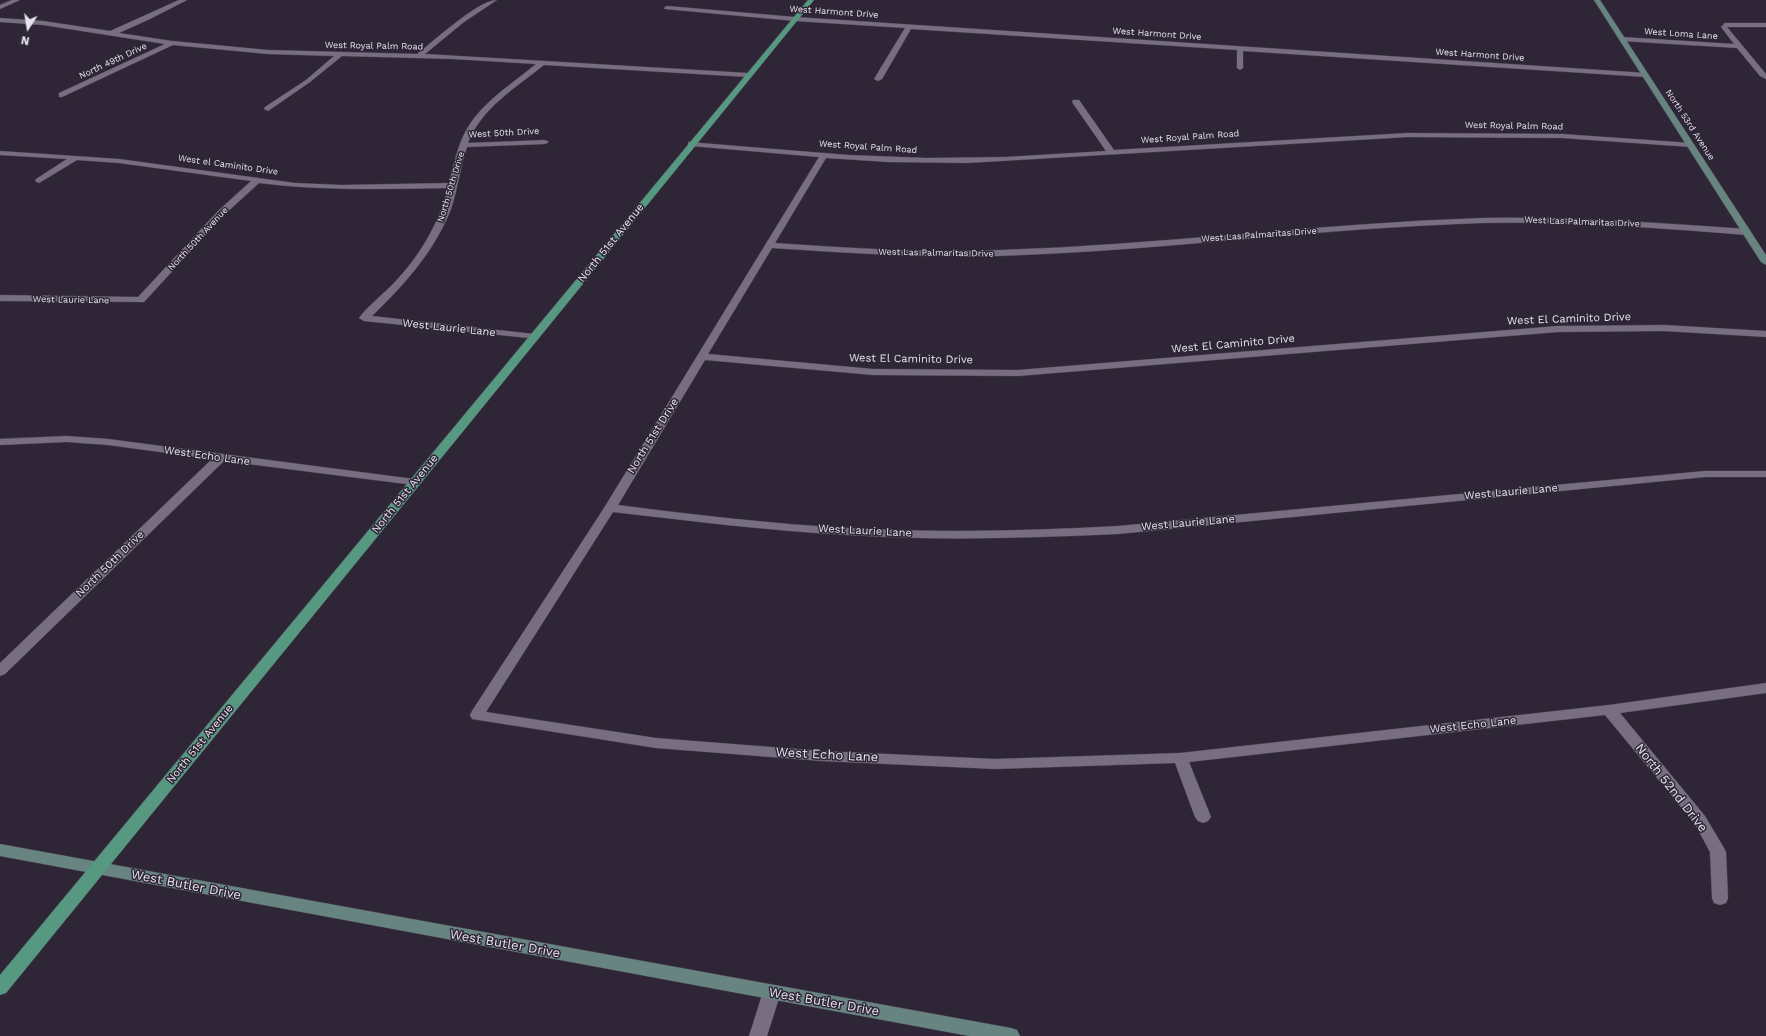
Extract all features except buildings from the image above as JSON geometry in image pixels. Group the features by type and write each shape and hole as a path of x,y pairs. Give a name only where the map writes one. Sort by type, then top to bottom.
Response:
{"main road":[{"name":"North 51st Avenue","path":"0,988 414,482 534,338 691,144 811,0"}],"street":[{"path":"0,7 17,0"},
{"path":"110,34 148,18 184,0"},
{"path":"419,56 462,21 493,0"},
{"name":"North 53rd Avenue","path":"1597,0 1766,262"},
{"name":"West Harmont Drive","path":"667,8 795,19 1646,75"},
{"name":"West Royal Palm Road","path":"0,20 43,23 172,43 268,52 419,56 748,75"},
{"name":"West Loma Lane","path":"1740,46 1724,27 1727,24 1766,25"},
{"path":"878,79 909,26"},
{"name":"West Loma Lane","path":"1622,39 1740,46"},
{"name":"North 49th Drive","path":"62,95 172,43"},
{"path":"1740,46 1762,75 1766,77"},
{"path":"1240,48 1240,68"},
{"path":"268,109 308,81 339,55"},
{"name":"North 50th Drive","path":"364,318 405,278 421,260 439,226 454,185 464,145 471,128 543,62"},
{"path":"1076,102 1111,152"},
{"name":"West Royal Palm Road","path":"691,144 906,161 1006,159 1408,135 1562,136 1691,145"},
{"name":"West 50th Drive","path":"464,145 545,142"},
{"name":"West el Caminito Drive","path":"0,153 119,161 257,180 341,187 454,185"},
{"name":"North 51st Drive","path":"477,715 610,508 771,245 824,155"},
{"path":"38,181 75,157"},
{"name":"North 50th Avenue","path":"141,300 221,213 257,180"},
{"name":"West Las Palmaritas Drive","path":"771,245 851,251 923,254 1000,253 1408,224 1478,221 1595,222 1747,232"},
{"name":"West Laurie Lane","path":"0,298 141,300"},
{"name":"West Laurie Lane","path":"364,318 534,338"},
{"name":"West El Caminito Drive","path":"702,357 873,372 1018,373 1558,329 1664,328 1766,334"},
{"name":"West Echo Lane","path":"0,442 67,439 108,442 220,458 414,482"},
{"name":"North 50th Drive","path":"0,671 220,458"},
{"name":"West Laurie Lane","path":"610,508 761,525 860,531 952,534 1050,534 1142,527 1705,474 1766,474"},
{"name":"West Echo Lane","path":"477,715 656,744 822,756 995,764 1180,758 1609,710 1766,688"},
{"name":"North 52nd Drive","path":"1609,710 1700,820 1718,852 1720,898"},
{"path":"1180,758 1203,817"},
{"name":"West Butler Drive","path":"0,850 1011,1036"},
{"path":"758,1036 772,992"}]}
